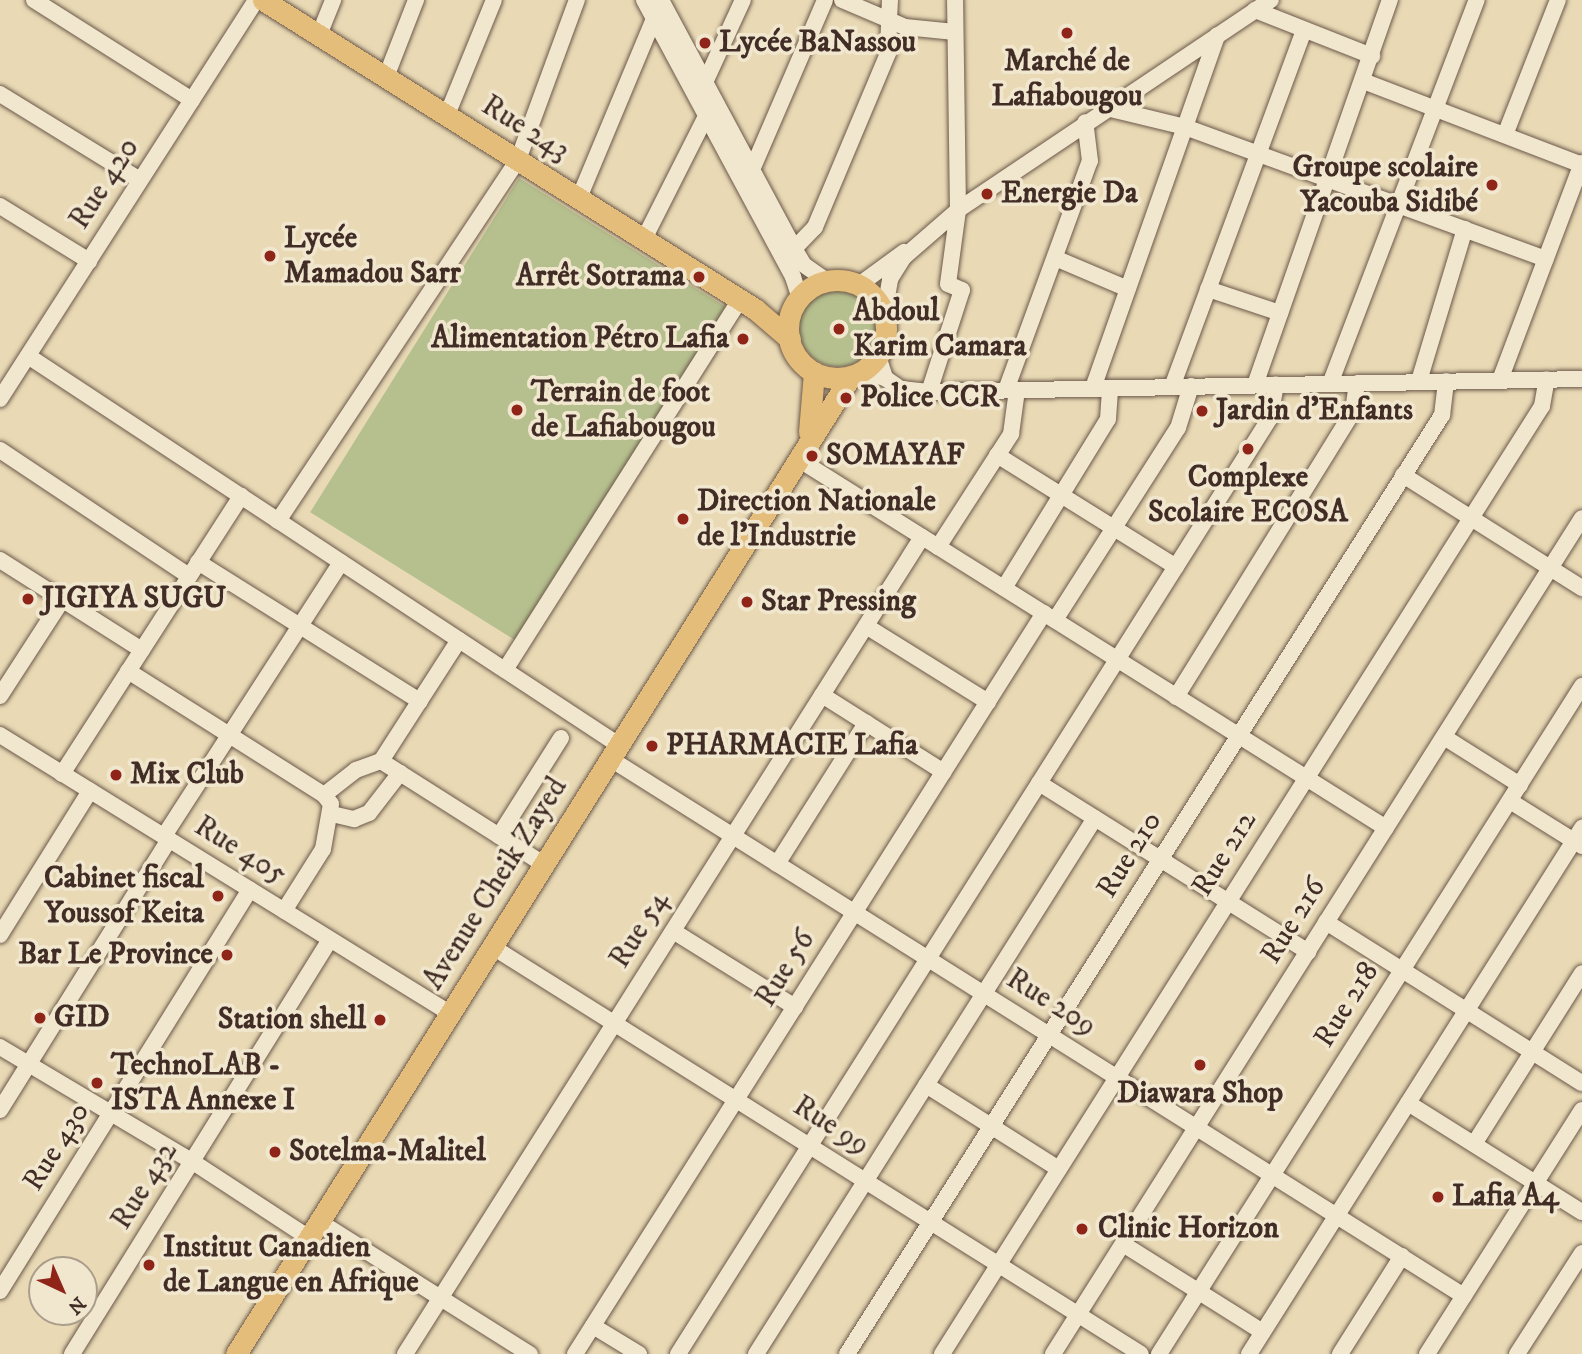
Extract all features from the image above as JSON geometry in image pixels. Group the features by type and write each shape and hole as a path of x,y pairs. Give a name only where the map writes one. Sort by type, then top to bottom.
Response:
{"main road":[{"name":"Rue 243","path":"263,0 748,304 790,339"},
{"path":"748,304 798,300 827,281 859,285 875,297 884,314 886,335 878,356 855,374 832,377 814,372 803,364 790,339 798,300"},
{"name":"Avenue Cheik Zayed","path":"802,452 813,415 814,372"},
{"name":"Avenue Cheik Zayed","path":"236,1354 613,751 802,452 855,374"}],"street":[{"path":"34,0 192,100"},
{"name":"Rue 420","path":"0,399 256,0"},
{"path":"319,35 333,0"},
{"path":"386,77 416,0"},
{"path":"447,115 494,0"},
{"path":"278,521 518,160 577,0"},
{"path":"643,0 751,172 789,254 798,300"},
{"path":"661,0 701,90 706,116 789,254 827,281"},
{"path":"701,90 743,0"},
{"path":"751,172 825,0"},
{"path":"842,0 905,27 955,32"},
{"path":"789,254 815,227 888,53 890,0"},
{"path":"929,392 962,290 948,284 958,211 955,0"},
{"path":"859,285 958,211 1085,122 1270,0"},
{"path":"1255,385 1390,0"},
{"path":"1330,384 1477,0"},
{"path":"1505,135 1558,0"},
{"path":"1255,10 1372,57"},
{"path":"579,198 654,19"},
{"path":"1172,387 1304,30"},
{"path":"1004,589 1108,419 1101,388 1128,289 1217,35"},
{"path":"1363,81 1582,164 1500,380"},
{"path":"0,94 140,180"},
{"path":"1107,108 1185,127 1546,259"},
{"path":"644,239 706,116"},
{"path":"938,547 1011,434 1012,390 1090,161 1085,122"},
{"path":"2,211 89,261"},
{"path":"884,314 890,279 904,257 945,221"},
{"path":"1419,381 1465,229"},
{"path":"1055,258 1128,289"},
{"path":"1208,289 1280,313"},
{"path":"505,670 748,304"},
{"name":"Rue 209","path":"28,356 505,670 733,836 1464,1296"},
{"path":"878,356 885,378"},
{"path":"855,374 885,378 901,390 929,392 1548,379 1581,376"},
{"name":"Rue 212","path":"942,1354 1542,406 1548,379"},
{"name":"Rue 210","path":"847,1354 1442,415 1446,381"},
{"path":"1176,697 1353,411 1357,383"},
{"path":"678,1354 1270,418 1276,385"},
{"name":"Rue 56","path":"575,1354 988,702 1114,528 1178,428 1191,386"},
{"path":"0,450 194,569 300,626 420,701"},
{"path":"802,452 922,537 1386,828"},
{"path":"996,455 1175,567"},
{"path":"1403,475 1582,588"},
{"path":"62,774 240,496"},
{"name":"Rue 216","path":"1053,1354 1582,518"},
{"name":"Rue 54","path":"405,1354 922,537"},
{"path":"0,560 142,650"},
{"path":"0,1110 229,735 341,562"},
{"path":"0,696 62,600"},
{"path":"866,626 988,702"},
{"path":"324,795 356,770 381,761 458,640"},
{"path":"128,671 324,795 332,814 323,849 284,911"},
{"name":"Rue 218","path":"1159,1354 1520,785 1575,713 1582,686"},
{"path":"822,695 944,772"},
{"path":"777,864 866,723"},
{"path":"1444,737 1520,785"},
{"path":"0,755 4,738"},
{"name":"Rue 405","path":"4,738 451,1014"},
{"path":"499,836 561,738"},
{"path":"381,761 543,863"},
{"path":"332,814 354,819 369,813 400,773"},
{"path":"1039,783 1308,952"},
{"path":"0,935 90,791"},
{"path":"1249,1354 1579,839 1510,801"},
{"path":"756,1354 1095,818"},
{"name":"Rue 430","path":"0,1291 6,1266 110,1115 250,890"},
{"path":"1326,922 1582,1083"},
{"path":"673,931 795,1007"},
{"name":"Rue 432","path":"72,1354 330,940"},
{"name":"Rue 99","path":"491,946 1141,1354"},
{"path":"1474,1144 1582,973"},
{"path":"0,1047 110,1115 441,1298 530,1354"},
{"path":"926,1085 1059,1169"},
{"path":"1408,1103 1582,1212"},
{"path":"1427,1354 1582,1110"},
{"path":"1123,1244 1263,1332"},
{"path":"1517,1354 1582,1253"},
{"path":"1340,1354 1402,1256"},
{"path":"593,1326 639,1354"}],"green space":[{"name":"Terrain de foot de Lafiabougou","path":"519,178 728,308 519,642 310,512"},
{"path":"838,289 853,292 866,300 874,313 877,328 874,343 866,356 853,364 838,367 823,364 810,356 802,343 799,328 802,313 810,300 823,292"}],"place":[{"name":"Marché de Lafiabougou","path":"1067,33"},
{"name":"Lycée BaNassou","path":"705,43"},
{"name":"Groupe scolaire Yacouba Sidibé","path":"1492,185"},
{"name":"Energie Da","path":"987,194"},
{"name":"Lycée Mamadou Sarr","path":"270,256"},
{"name":"Arrêt Sotrama","path":"699,277"},
{"name":"Abdoul Karim Camara","path":"839,329"},
{"name":"Alimentation Pétro Lafia","path":"743,339"},
{"name":"Police CCR","path":"846,398"},
{"name":"Terrain de foot de Lafiabougou","path":"517,410"},
{"name":"Jardin d'Enfants","path":"1202,411"},
{"name":"Complexe Scolaire ECOSA","path":"1248,449"},
{"name":"SOMAYAF","path":"812,456"},
{"name":"Direction Nationale de l'Industrie","path":"683,519"},
{"name":"JIGIYA SUGU","path":"28,599"},
{"name":"Star Pressing","path":"747,602"},
{"name":"PHARMACIE Lafia","path":"652,746"},
{"name":"Mix Club","path":"116,775"},
{"name":"Cabinet fiscal Youssof Keita","path":"218,896"},
{"name":"Bar Le Province","path":"227,955"},
{"name":"GID","path":"40,1018"},
{"name":"Station shell","path":"380,1020"},
{"name":"Diawara Shop","path":"1200,1065"},
{"name":"TechnoLAB - ISTA Annexe I","path":"97,1083"},
{"name":"Sotelma-Malitel","path":"275,1152"},
{"name":"Lafia A4","path":"1438,1197"},
{"name":"Clinic Horizon","path":"1082,1229"},
{"name":"Institut Canadien de Langue en Afrique","path":"149,1265"}]}
